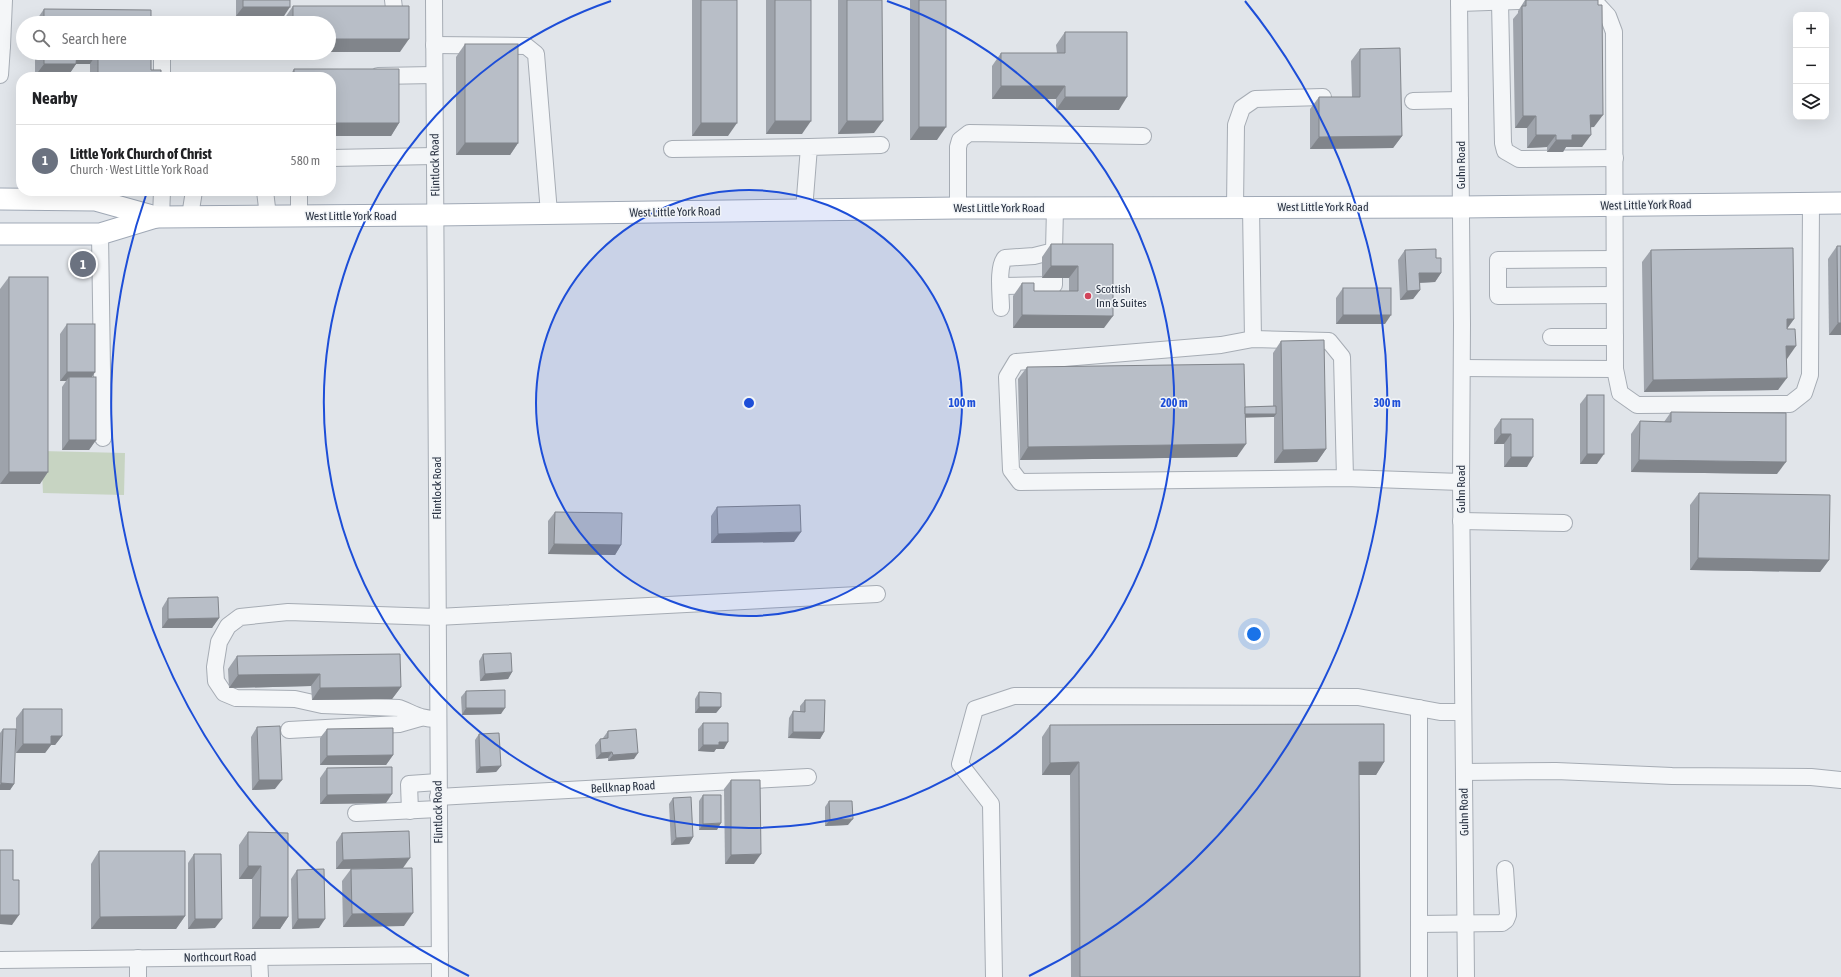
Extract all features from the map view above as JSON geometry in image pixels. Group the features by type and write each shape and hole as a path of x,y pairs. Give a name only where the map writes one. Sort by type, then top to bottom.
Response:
{"main road":[{"name":"West Little York Road","path":"0,199 95,200 158,217"},
{"name":"West Little York Road","path":"0,234 100,234 158,217 190,216 435,215 958,208 1461,207 1841,203"}],"street":[{"path":"0,75 4,0"},
{"name":"Flintlock Road","path":"434,0 440,977"},
{"path":"1459,1 1500,2 1550,0"},
{"path":"1575,0 1596,3 1608,16 1614,32 1614,370 1620,393 1637,405 1790,404 1804,394 1810,375 1811,204"},
{"name":"Guhn Road","path":"1459,1 1462,368 1461,521 1466,977"},
{"path":"1500,2 1502,143 1505,151 1519,159 1614,158"},
{"path":"434,45 526,46 536,54 549,213"},
{"path":"162,60 162,72"},
{"path":"363,76 434,75"},
{"path":"1253,339 1236,124 1242,108 1255,99 1323,97"},
{"path":"1412,101 1460,100"},
{"path":"958,208 958,147 960,140 969,134 1143,136"},
{"path":"672,149 881,145"},
{"path":"804,210 809,147"},
{"path":"336,158 434,156"},
{"path":"158,217 161,196"},
{"path":"190,216 193,196"},
{"path":"266,196 268,216"},
{"path":"299,196 300,216"},
{"path":"1001,308 1000,270 1005,258 1054,254 1055,208"},
{"path":"100,234 103,438"},
{"path":"1614,259 1498,260 1498,296 1614,295"},
{"path":"1000,286 1054,285 1054,278"},
{"path":"1551,337 1614,337"},
{"path":"1345,478 1342,357 1329,341 1253,339 1221,345 1016,362 1006,376 1011,470 1020,482 1345,478 1461,482"},
{"path":"1462,368 1614,370"},
{"path":"1461,521 1564,523"},
{"path":"420,718 399,708 322,705 295,699 236,698 224,693 216,681 215,667 219,642 228,626 240,618 288,612 437,616 877,594"},
{"path":"994,977 991,804 960,764 975,709 1014,696 1358,697 1440,712 1463,712"},
{"path":"1419,708 1419,977"},
{"path":"289,730 394,725 420,718 438,719"},
{"path":"1464,772 1556,771 1672,776 1811,777 1841,780"},
{"name":"Bellknap Road","path":"438,796 808,777"},
{"path":"410,811 409,784 438,796"},
{"path":"356,813 410,811 438,796"},
{"path":"1419,924 1502,923 1506,920 1508,915 1505,870"},
{"name":"Northcourt Road","path":"0,960 440,955"},
{"path":"259,957 260,977"},
{"path":"138,958 138,977"}],"green space":[{"path":"41,451 125,453 124,495 43,493"}],"building":[{"path":"243,0 290,0 290,7 243,7"},
{"path":"701,0 737,0 737,123 701,123"},
{"path":"775,0 811,0 811,121 775,121"},
{"path":"847,0 882,0 883,121 847,121"},
{"path":"919,0 946,0 946,127 919,127"},
{"path":"1526,0 1598,0 1598,5 1602,5 1603,115 1590,115 1591,135 1572,135 1572,140 1556,140 1556,135 1536,135 1536,116 1523,116 1522,6 1526,6"},
{"path":"293,6 409,6 409,39 336,39 336,16 293,16"},
{"path":"44,9 151,10 151,16 44,16"},
{"path":"1065,32 1127,32 1127,97 1065,97 1065,86 1001,86 1001,53 1065,53"},
{"path":"465,44 518,44 518,143 465,143"},
{"path":"1400,48 1402,136 1319,137 1319,97 1360,97 1360,49"},
{"path":"44,60 76,60 76,64 44,64"},
{"path":"98,60 151,60 151,70 161,70 161,72 98,72"},
{"path":"294,69 399,69 399,123 336,123 336,72 294,72"},
{"path":"1051,244 1113,244 1113,316 1022,315 1022,283 1034,283 1034,291 1078,291 1078,266 1051,266"},
{"path":"1837,246 1841,246 1841,323 1838,323"},
{"path":"1793,248 1794,319 1787,319 1787,329 1795,329 1796,346 1786,346 1787,378 1653,380 1651,250"},
{"path":"1436,249 1436,258 1441,258 1441,273 1419,273 1420,290 1407,291 1405,250"},
{"path":"9,277 48,277 48,472 9,472"},
{"path":"1343,288 1391,288 1391,315 1343,315"},
{"path":"67,324 95,324 95,372 67,372"},
{"path":"1324,340 1326,449 1283,450 1281,341"},
{"path":"1244,364 1246,444 1028,447 1027,367"},
{"path":"69,377 96,377 96,440 69,440"},
{"path":"1587,395 1604,395 1604,454 1587,454"},
{"path":"1276,406 1276,414 1245,414 1245,407"},
{"path":"1671,412 1786,413 1786,462 1639,460 1640,421 1671,422"},
{"path":"1501,419 1533,419 1533,457 1511,457 1511,434 1501,434"},
{"path":"1699,493 1830,495 1829,560 1698,558"},
{"path":"800,505 801,532 718,534 717,507"},
{"path":"555,512 622,513 621,545 554,544"},
{"path":"218,597 219,618 168,619 168,598"},
{"path":"511,653 512,672 485,674 483,654"},
{"path":"400,654 401,687 320,688 320,674 238,675 237,656"},
{"path":"505,690 505,708 466,708 466,691"},
{"path":"699,692 721,693 721,707 699,707"},
{"path":"805,700 825,700 824,732 793,732 793,711 805,712"},
{"path":"23,709 62,709 62,736 51,736 51,744 23,744"},
{"path":"703,723 728,723 728,742 719,742 719,745 703,745"},
{"path":"1384,724 1384,762 1359,762 1360,977 1080,977 1079,762 1050,763 1050,725"},
{"path":"280,726 282,780 259,780 257,727"},
{"path":"393,728 393,755 327,756 327,729"},
{"path":"3,729 16,729 14,784 1,783"},
{"path":"636,729 638,753 613,755 612,752 601,753 600,739 608,738 608,731"},
{"path":"499,733 501,766 480,767 479,734"},
{"path":"392,767 392,794 327,795 327,768"},
{"path":"731,780 760,780 761,854 731,855"},
{"path":"703,795 721,795 721,823 703,824"},
{"path":"691,797 693,837 676,838 673,798"},
{"path":"829,801 852,801 853,819 830,820"},
{"path":"409,831 410,858 343,860 342,833"},
{"path":"248,832 288,833 288,917 260,917 261,866 248,866"},
{"path":"0,850 13,850 13,880 19,880 19,915 0,915"},
{"path":"99,851 185,851 185,916 100,917"},
{"path":"194,854 221,854 222,919 195,919"},
{"path":"412,868 413,913 352,914 351,869"},
{"path":"324,869 325,919 298,919 297,870"}],"place":[{"name":"Little York Church of Christ","path":"83,264"},
{"name":"Scottish Inn & Suites","path":"1088,296"}]}
